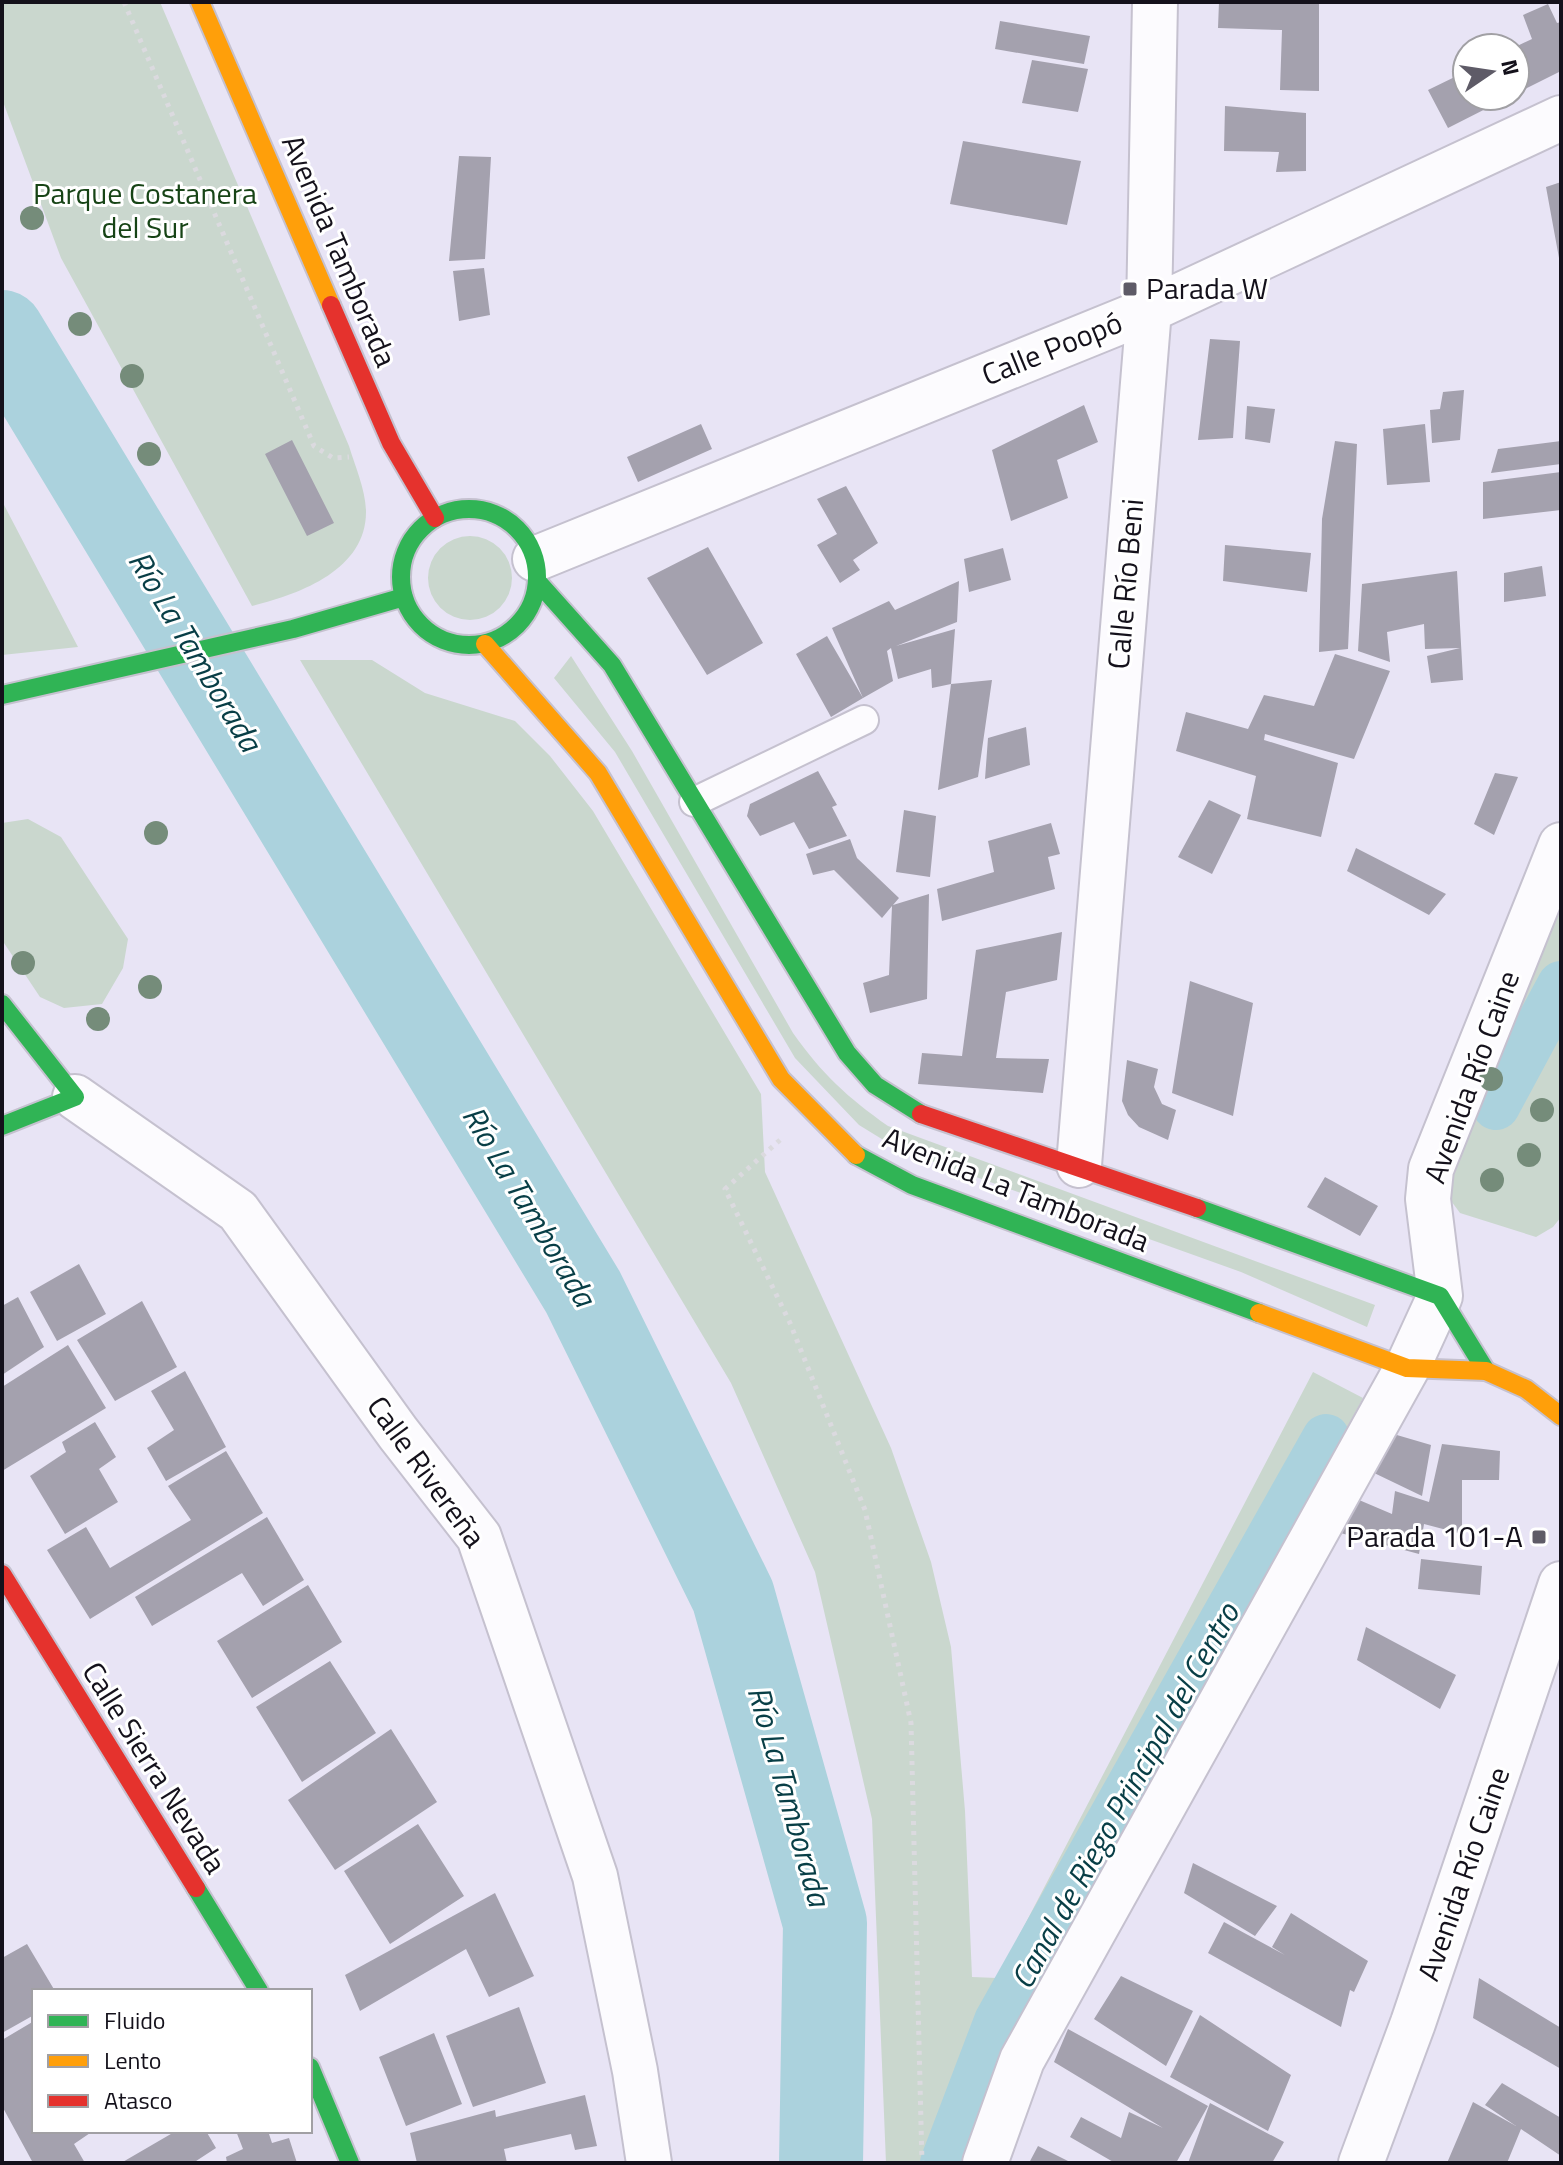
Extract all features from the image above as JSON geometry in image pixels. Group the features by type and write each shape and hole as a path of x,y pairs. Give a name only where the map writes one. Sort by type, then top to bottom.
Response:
{"main road":[{"name":"Avenida Tamborada","path":"200,2 391,443 435,518"},
{"path":"475,509 495,514 526,540 536,570 532,603 522,621 506,635 485,644 460,645 436,637 415,619 404,597 401,582 406,552 414,537 435,518 454,510 475,509"},
{"name":"Avenida La Tamborada","path":"536,570 612,665 847,1053 875,1085 919,1113 1079,1165 1440,1296"},
{"path":"2,695 69,683 293,629 404,597"},
{"name":"Avenida La Tamborada","path":"485,644 598,773 781,1079 810,1113 857,1156 912,1185 1407,1368 1486,1371 1526,1389 1561,1416"},
{"name":"Calle Rivereña","path":"2,1004 75,1097"},
{"path":"2,1126 75,1097"},
{"path":"1440,1296 1486,1371"},
{"name":"Calle Sierra Nevada","path":"2,1574 258,1989"},
{"path":"312,2072 350,2163"}],"street":[{"name":"Calle Río Beni","path":"1079,1165 1149,310 1155,2"},
{"name":"Calle Poopó","path":"536,570 1149,310 1561,118"},
{"name":"Avenida Río Caine","path":"1440,1296 1428,1199 1431,1169 1561,845"},
{"name":"Calle Rivereña","path":"75,1097 238,1211 398,1433 479,1537 595,1876 635,2071 649,2163"},
{"path":"985,2163 1022,2060 1407,1368 1440,1296"},
{"name":"Avenida Río Caine","path":"1361,2163 1413,2023 1561,1584"}],"lane":[{"path":"694,802 864,720"}],"path":[{"path":"124,2 314,446 333,458 343,458 391,443"},
{"path":"810,1113 725,1189 790,1323 865,1510 911,1723 922,2163"}],"green space":[{"name":"Parque Costanera del Sur","path":"2,2 160,2 349,446 362,487 366,512 363,532 355,549 343,564 309,586 252,606 61,258 2,99"},
{"path":"2,501 78,647 2,655"},
{"path":"470,536 486,539 500,548 509,562 512,578 509,594 500,608 486,617 470,620 454,617 440,608 431,594 428,578 431,562 440,548 454,539"},
{"path":"571,656 632,751 793,1033 814,1061 848,1095 888,1126 1375,1305 1367,1327 1241,1272 898,1149 859,1125 795,1058 615,752 554,678"},
{"path":"300,660 372,660 425,693 515,721 550,756 593,811 761,1094 765,1172 891,1448 931,1562 951,1647 965,1811 972,1977 997,1978 1313,1372 1363,1398 991,2086 964,2163 886,2163 872,1819 815,1572 731,1383"},
{"path":"28,819 61,837 128,939 123,968 102,1004 64,1008 40,997 2,940 2,823"},
{"path":"1561,891 1561,1217 1553,1227 1536,1237 1460,1213 1446,1194 1456,1146"}],"building":[{"path":"1219,2 1319,2 1319,91 1280,90 1282,30 1218,28"},
{"path":"1548,4 1557,23 1561,22 1561,71 1531,86 1532,39 1523,15"},
{"path":"1000,21 1090,36 1084,64 995,49"},
{"path":"1032,60 1088,69 1078,112 1022,103"},
{"path":"1451,79 1451,112 1480,112 1448,128 1428,90"},
{"path":"1225,106 1306,113 1306,171 1276,172 1279,152 1224,151"},
{"path":"963,141 1081,161 1067,225 950,204"},
{"path":"459,156 491,157 485,259 449,261"},
{"path":"1561,182 1561,258 1559,258 1546,187"},
{"path":"484,268 490,315 459,321 453,271"},
{"path":"1210,339 1240,341 1233,438 1198,440"},
{"path":"1464,390 1460,440 1432,443 1430,410 1440,409 1443,392"},
{"path":"1084,405 1098,442 1057,460 1068,498 1011,521 992,450"},
{"path":"1247,406 1275,409 1270,443 1245,439"},
{"path":"701,424 712,449 638,482 627,457"},
{"path":"1425,424 1430,482 1387,485 1383,429"},
{"path":"292,440 334,523 307,536 265,454"},
{"path":"1335,441 1357,444 1348,649 1319,652 1322,519"},
{"path":"1561,441 1561,464 1491,473 1498,449"},
{"path":"1561,472 1561,510 1483,519 1483,482"},
{"path":"846,486 878,543 853,560 860,570 840,583 817,545 837,534 817,499"},
{"path":"1225,545 1311,553 1307,592 1223,581"},
{"path":"708,547 763,643 707,675 647,578"},
{"path":"1003,548 1011,580 969,592 964,559"},
{"path":"1542,566 1546,596 1504,602 1504,573"},
{"path":"1457,571 1463,680 1431,683 1427,656 1460,648 1425,649 1424,624 1387,632 1390,662 1358,651 1362,584"},
{"path":"959,581 957,622 896,646 955,629 951,684 932,688 931,669 898,679 891,648 887,651 893,681 863,698 832,628 889,601 895,610"},
{"path":"827,636 863,698 831,717 796,654"},
{"path":"1335,654 1390,671 1354,759 1265,734 1264,740 1338,763 1321,837 1247,819 1256,776 1176,751 1186,712 1248,729 1264,695 1314,706"},
{"path":"992,680 978,777 938,790 951,684"},
{"path":"1026,727 1030,765 985,779 988,738"},
{"path":"818,771 837,805 832,807 847,836 809,849 794,822 760,836 747,816 750,804"},
{"path":"1495,773 1518,777 1494,835 1474,824"},
{"path":"1209,800 1241,815 1212,874 1178,857"},
{"path":"904,810 936,816 930,877 896,872"},
{"path":"1051,823 1060,854 1048,857 1055,889 942,921 937,889 994,872 988,841"},
{"path":"850,839 857,858 899,898 893,905 929,894 927,999 870,1013 863,983 889,975 892,906 882,918 834,870 813,875 806,854"},
{"path":"1356,848 1446,894 1429,915 1347,871"},
{"path":"1062,932 1057,980 1006,992 996,1058 1049,1059 1043,1093 918,1084 922,1053 962,1056 976,950"},
{"path":"1190,981 1253,1003 1233,1116 1172,1093"},
{"path":"1127,1060 1158,1069 1154,1087 1162,1104 1176,1110 1168,1140 1139,1127 1128,1115 1122,1101"},
{"path":"1325,1177 1378,1206 1360,1236 1307,1207"},
{"path":"79,1264 106,1314 57,1341 30,1292"},
{"path":"18,1297 44,1347 2,1375 2,1306"},
{"path":"142,1301 177,1367 115,1401 77,1340"},
{"path":"68,1345 106,1408 2,1471 2,1387"},
{"path":"185,1371 226,1447 166,1481 147,1448 174,1430 151,1391"},
{"path":"95,1422 116,1457 99,1469 118,1502 65,1534 30,1476 66,1452 62,1442"},
{"path":"1390,1433 1431,1445 1422,1496 1370,1471"},
{"path":"1442,1444 1500,1451 1499,1480 1462,1480 1462,1534 1424,1524 1419,1554 1333,1531 1352,1497 1392,1514 1395,1491 1429,1502"},
{"path":"226,1451 263,1513 90,1619 47,1550 86,1527 110,1568 191,1520 168,1486"},
{"path":"267,1517 304,1580 263,1606 242,1573 152,1626 135,1597"},
{"path":"1421,1559 1482,1566 1480,1595 1418,1589"},
{"path":"308,1585 342,1642 252,1698 217,1641"},
{"path":"1366,1627 1456,1675 1440,1709 1357,1660"},
{"path":"330,1661 376,1733 302,1782 256,1707"},
{"path":"391,1729 437,1802 335,1870 288,1800"},
{"path":"418,1824 464,1896 390,1944 344,1871"},
{"path":"1193,1863 1277,1906 1255,1936 1184,1893"},
{"path":"495,1893 534,1976 489,1997 466,1949 360,2011 345,1975"},
{"path":"1291,1913 1368,1961 1354,1992 1350,1990 1341,2027 1208,1953 1224,1922 1285,1955 1272,1947"},
{"path":"27,1944 54,1989 32,1989 32,2016 2,2033 2,1958"},
{"path":"1121,1976 1193,2011 1166,2066 1094,2019"},
{"path":"1479,1978 1561,2028 1561,2069 1473,2018"},
{"path":"519,2007 546,2083 473,2107 446,2036"},
{"path":"1200,2015 1291,2075 1268,2131 1170,2077"},
{"path":"32,2022 32,2133 90,2133 74,2144 85,2163 33,2163 2,2106 2,2040"},
{"path":"1068,2029 1208,2106 1176,2163 1115,2163 1070,2137 1081,2117 1121,2138 1129,2112 1163,2128 1054,2062"},
{"path":"434,2033 462,2104 406,2126 379,2057"},
{"path":"1502,2083 1561,2118 1561,2156 1521,2129 1507,2163 1447,2163 1473,2102 1516,2126 1485,2105"},
{"path":"585,2095 597,2146 575,2150 571,2134 504,2149 507,2163 417,2163 410,2133 495,2110 496,2117"},
{"path":"1210,2103 1284,2142 1272,2163 1188,2163"},
{"path":"173,2133 207,2133 216,2148 193,2163 121,2163"},
{"path":"237,2133 269,2133 272,2143 289,2138 297,2163 227,2163 226,2157 243,2149"},
{"path":"1038,2146 1072,2163 1029,2163"}],"waterway":[{"name":"Río La Tamborada","path":"2,332 583,1292 733,1596 825,1923 821,2163"},
{"name":"Canal de Riego Principal del Centro","path":"1496,1106 1561,985"},
{"name":"Canal de Riego Principal del Centro","path":"944,2163 998,2021 1326,1438"}],"traffic: fast":[{"path":"469,509 495,514 517,529 532,551 537,577 532,603 517,625 495,640 469,645 443,640 421,625 406,603 401,577 406,551 421,529 443,514 469,509"},
{"path":"537,581 612,665 847,1053 875,1085 921,1114"},
{"path":"2,695 293,629 404,597"},
{"path":"2,1004 75,1097 2,1126"},
{"path":"856,1155 912,1185 1259,1313"},
{"path":"1197,1208 1440,1296 1486,1371"},
{"path":"196,1888 258,1989"},
{"path":"312,2072 350,2163"}],"traffic: slow":[{"path":"200,2 331,305"},
{"path":"485,644 598,773 781,1079 856,1155"},
{"path":"1259,1313 1407,1368 1486,1371 1526,1389 1561,1416"}],"traffic: jam":[{"path":"331,305 391,443 435,518"},
{"path":"921,1114 1197,1208"},
{"path":"2,1574 196,1888"}],"place":[{"name":"Parada W","path":"1130,289"},
{"name":"Parada 101-A","path":"1539,1537"}]}
